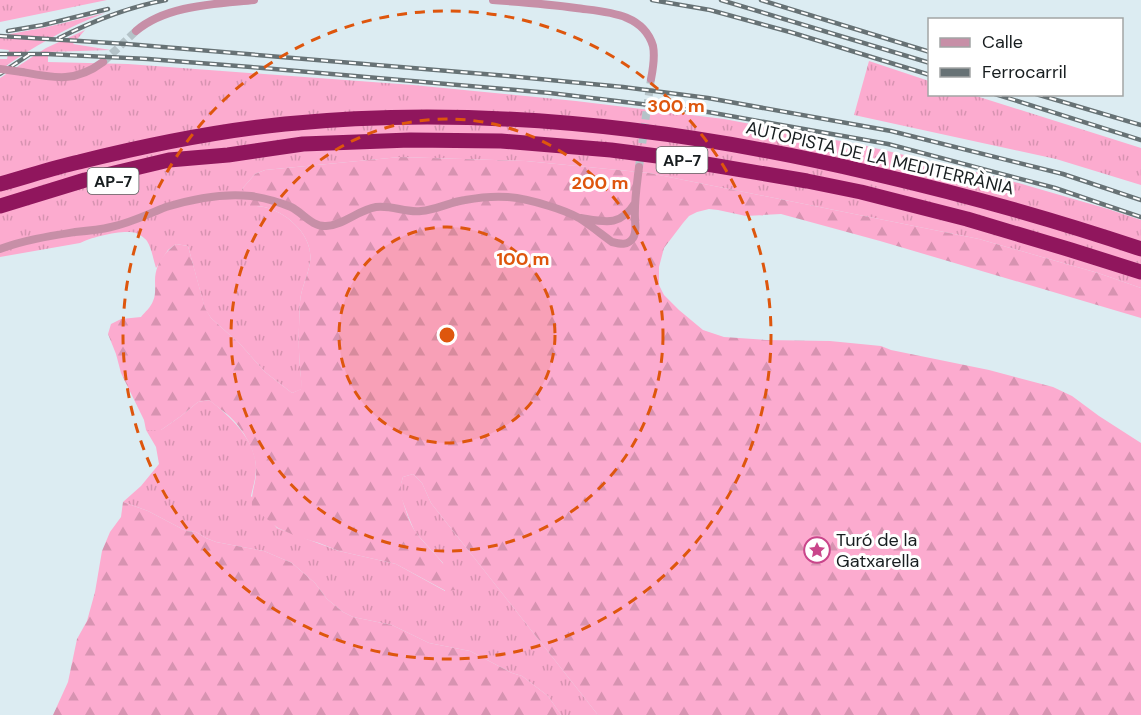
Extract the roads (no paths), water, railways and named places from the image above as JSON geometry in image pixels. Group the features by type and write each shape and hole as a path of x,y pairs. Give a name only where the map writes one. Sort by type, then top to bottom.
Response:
{"highway":[{"name":"AUTOPISTA DE LA MEDITERRÀNIA","path":"0,184 77,162 173,140 283,124 363,118 500,118 636,130 805,158 971,197 1141,249"},
{"name":"AP-7","path":"0,214 113,181 228,155 303,144 410,140 501,141 665,157 861,192 967,219 1141,272"},
{"path":"0,206 86,180 158,162 228,155"}],"street":[{"path":"136,31 150,20 173,12 254,0"},
{"path":"493,0 616,13 632,19 645,32 653,47 651,79"},
{"path":"0,69 62,78 86,72 103,62"},
{"path":"578,217 612,242 627,244 632,240 635,233 635,203 639,167"},
{"path":"0,249 40,239 110,228 135,221 167,207 226,196 251,196 273,201 292,207 316,224 324,226 339,223 374,207 382,206 421,212 462,200 492,196 528,199 578,217 610,222 623,216 635,203"}],"tunnel":[{"path":"103,62 136,31"},
{"path":"639,167 651,79"}],"railway":[{"path":"59,38 111,15 166,0"},
{"path":"652,0 710,10 928,74"},
{"path":"721,0 928,62"},
{"path":"761,0 928,51"},
{"path":"8,31 108,9"},
{"path":"0,36 127,44 508,76 708,98 891,131 1063,174 1141,200"},
{"path":"0,54 148,59 251,67 550,93 708,112 888,144 1055,188 1141,217"},
{"path":"0,74 30,54"},
{"path":"1001,96 1141,140"},
{"path":"1043,96 1141,125"}],"place":[{"name":"Turó de la Gatxarella","path":"817,550"}]}
